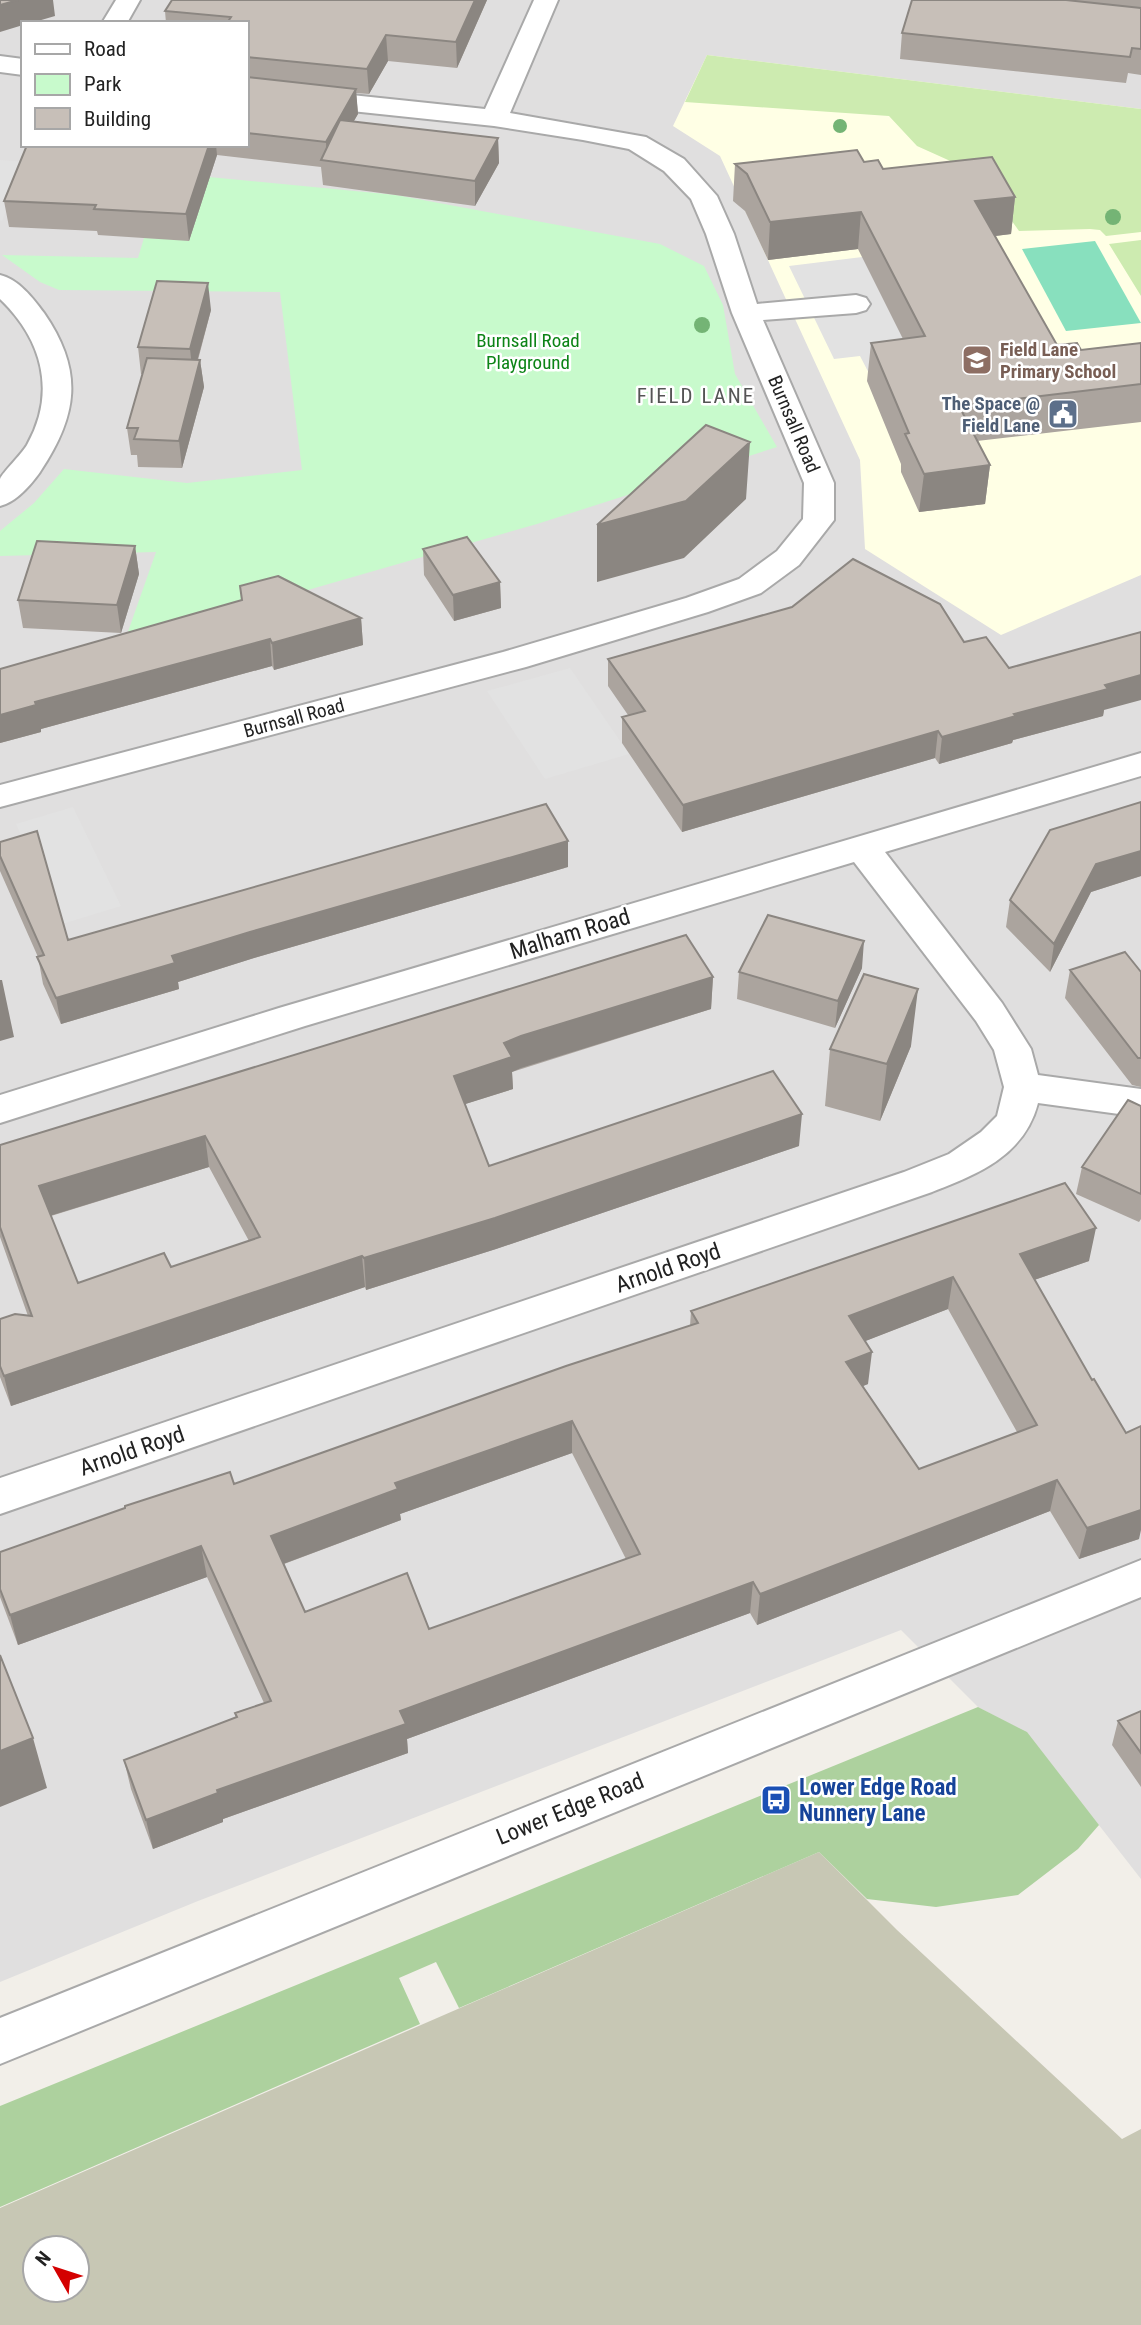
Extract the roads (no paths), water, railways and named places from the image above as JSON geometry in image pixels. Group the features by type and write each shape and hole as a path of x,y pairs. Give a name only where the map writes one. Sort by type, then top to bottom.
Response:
{"street":[{"path":"115,21 128,0"},
{"path":"494,118 546,0"},
{"path":"0,64 21,67"},
{"name":"Burnsall Road","path":"0,796 39,801 520,670 750,586 788,558 818,520 819,482 746,313 720,234 703,196 674,164 637,143 583,132 494,118 248,92"},
{"path":"0,283 25,306 46,335 56,359 60,385 51,422 35,458 0,498"},
{"path":"746,313 856,304"},
{"name":"Malham Road","path":"0,1109 292,1017 1141,764"},
{"path":"862,847 989,1013 1012,1049 1023,1087 1141,1103"},
{"name":"Arnold Royd","path":"0,1496 918,1182 963,1164 995,1142 1014,1122 1023,1087"},
{"name":"Lower Edge Road","path":"0,2041 1141,1578"}],"place":[{"name":"Field Lane Primary School","path":"977,360"},
{"name":"The Space @ Field Lane","path":"1063,414"},
{"name":"Lower Edge Road Nunnery Lane","path":"776,1800"}],"district":[{"name":"FIELD LANE","path":"696,396"}],"park label":[{"name":"Burnsall Road Playground","path":"528,351"}]}
